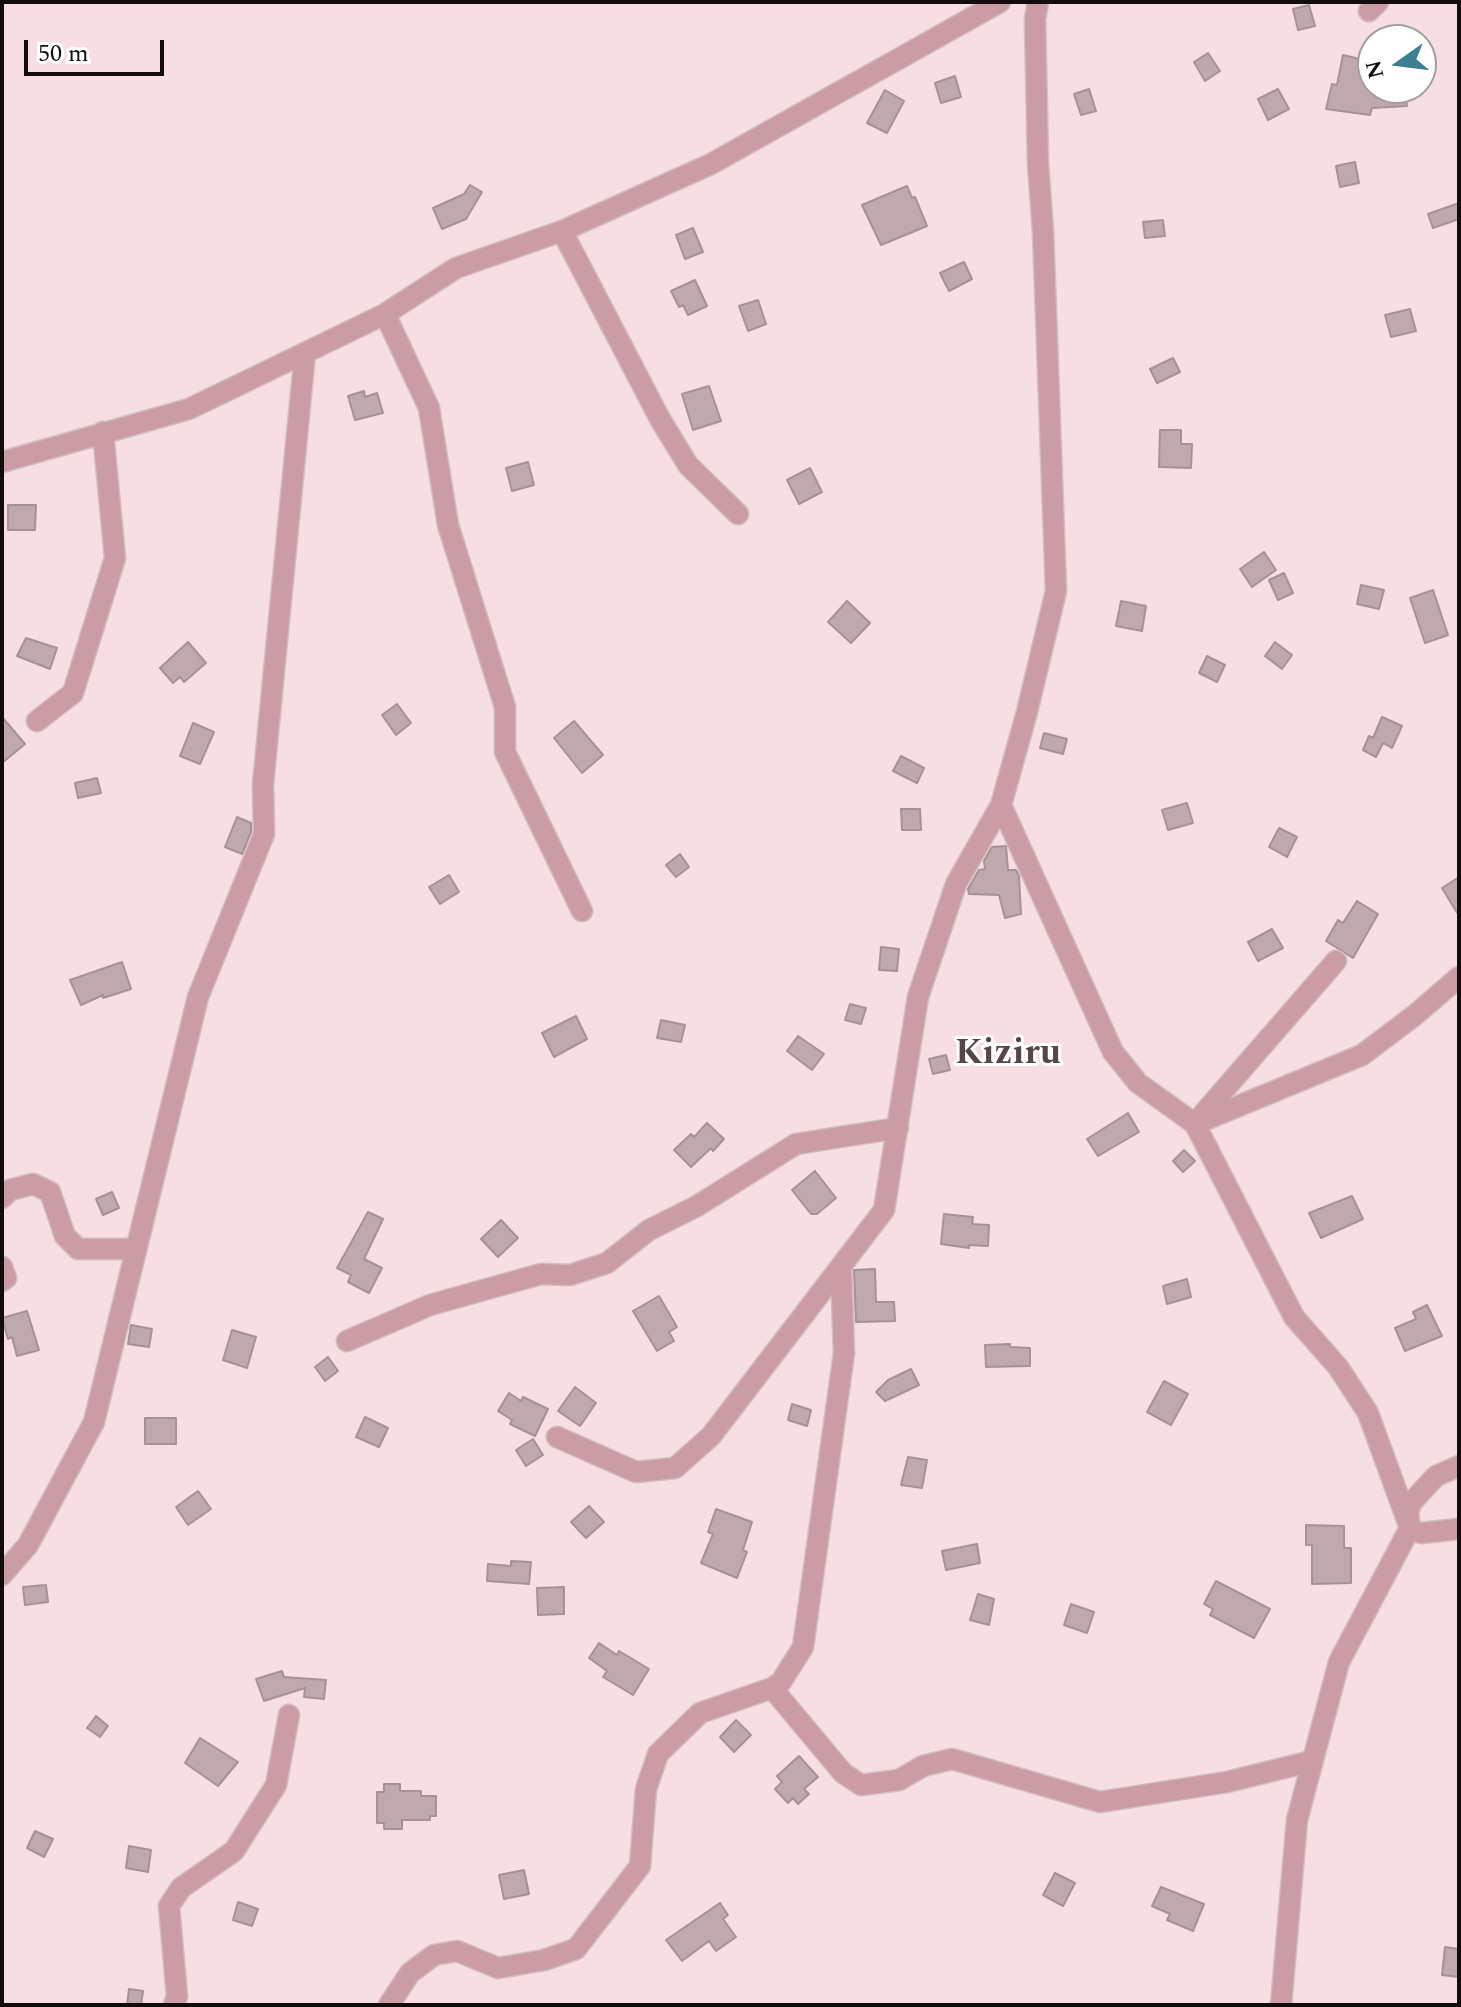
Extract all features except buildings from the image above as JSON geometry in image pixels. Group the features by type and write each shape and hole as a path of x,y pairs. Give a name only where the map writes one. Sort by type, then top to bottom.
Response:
{"street":[{"path":"2,462 189,409 385,314 456,268 562,231 711,164 1000,2"},
{"path":"557,1437 636,1472 675,1468 711,1436 884,1210 918,997 956,884 1001,805 1056,591 1038,164 1035,19 1038,2"},
{"path":"562,231 660,419 688,465 738,514"},
{"path":"385,314 429,408 448,525 505,707 505,752 582,911"},
{"path":"2,1575 28,1545 94,1422 198,997 264,834 263,784 305,353"},
{"path":"37,721 73,693 115,558 103,432"},
{"path":"1001,805 1113,1052 1138,1083 1195,1124 1294,1317 1338,1367 1368,1413 1410,1528 1421,1533 1459,1529"},
{"path":"1195,1124 1336,961"},
{"path":"1195,1124 1362,1055 1459,977"},
{"path":"347,1341 430,1305 541,1274 570,1275 607,1263 649,1230 697,1206 796,1144 898,1128"},
{"path":"2,1198 10,1190 33,1184 50,1192 65,1236 78,1249 136,1249"},
{"path":"2,1267 6,1278 2,1281"},
{"path":"389,2005 410,1973 434,1955 457,1951 498,1968 544,1960 576,1949 640,1866 646,1789 658,1754 700,1713 781,1682 803,1647 844,1353 841,1268"},
{"path":"1281,2005 1297,1820 1339,1662 1410,1528 1408,1513 1411,1503 1436,1476 1459,1466"},
{"path":"772,1688 843,1773 861,1785 899,1780 923,1766 952,1759 1100,1802 1227,1782 1312,1761"},
{"path":"174,2005 177,1996 169,1906 181,1888 234,1851 276,1785 289,1715"}],"district":[{"name":"Kiziru","path":"1008,1056"}]}
